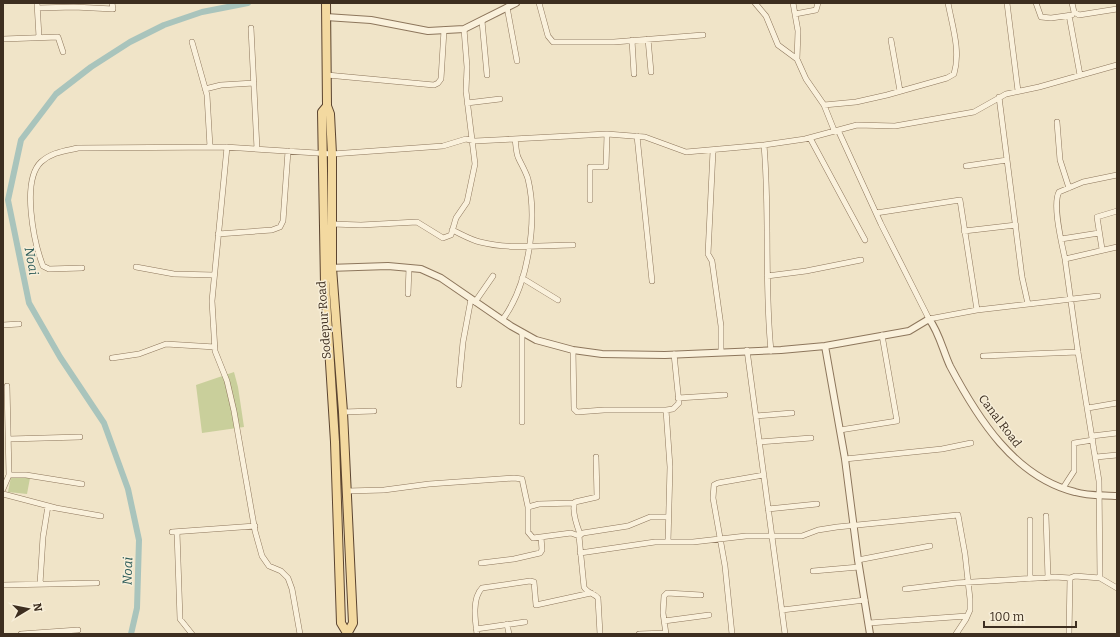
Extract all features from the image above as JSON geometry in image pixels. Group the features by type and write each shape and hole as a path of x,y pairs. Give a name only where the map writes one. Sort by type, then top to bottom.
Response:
{"main road":[{"name":"Sodepur Road","path":"326,10 327,106 330,114 328,153 332,224 328,268 343,412 353,623 347,634"},
{"path":"328,153 328,268 341,623 347,634"}],"street":[{"path":"39,37 37,6 73,5 113,9 112,3"},
{"path":"326,10 428,31 464,29 482,22 516,3"},
{"path":"539,3 548,36 553,42 632,40 703,35"},
{"path":"755,3 766,16 778,45 797,59"},
{"path":"793,3 798,32 797,59"},
{"path":"795,14 816,10 818,3"},
{"path":"824,106 856,102 947,78 954,74 957,64 957,52 948,3"},
{"path":"1007,3 1018,91"},
{"path":"1036,3 1041,17 1051,18 1117,9"},
{"path":"1072,3 1076,14"},
{"path":"507,7 516,61"},
{"path":"1069,15 1080,75"},
{"path":"482,22 486,75"},
{"path":"251,28 257,149"},
{"path":"332,224 361,226 417,222 443,238 451,235 456,218 467,202 475,164 466,91 467,67 464,29"},
{"path":"327,75 434,85 438,84 441,79 444,30"},
{"path":"3,39 58,37 63,52"},
{"path":"648,39 651,72"},
{"path":"632,40 634,74"},
{"path":"891,40 900,91"},
{"path":"192,42 206,89 210,147"},
{"name":"Canal Road","path":"797,59 806,79 824,106 955,375 995,436 1022,466 1063,488 1078,493 1100,497 1117,496"},
{"path":"82,268 45,268 41,260 32,217 30,195 34,176 41,162 55,153 78,148 227,147 328,153 443,146 466,139 515,139 607,134 637,136 666,144 680,151 713,151 810,138 857,125 895,126 949,118 981,110 999,97 1018,91 1117,65"},
{"path":"206,89 229,84 254,83"},
{"path":"999,97 1022,277 1028,304"},
{"path":"467,103 500,99"},
{"path":"1057,122 1060,160 1069,188"},
{"path":"590,200 590,167 606,167 607,134"},
{"path":"637,136 652,282"},
{"path":"810,138 864,240"},
{"path":"503,319 512,306 522,278 532,226 528,179 517,156 515,139"},
{"path":"764,145 766,172 767,312 771,351"},
{"path":"227,147 212,301 215,347 227,381 234,411 262,556 269,566 281,571 288,578 292,589 300,634"},
{"path":"218,234 272,230 280,227 283,221 288,151"},
{"path":"713,151 708,254 712,261 720,309 721,352"},
{"path":"966,166 1007,160"},
{"path":"1100,578 1100,497 1096,457 1061,239 1057,196 1059,192 1083,182 1117,175"},
{"path":"876,213 960,200 977,310"},
{"path":"1102,250 1097,217 1099,215 1117,211"},
{"path":"964,231 1016,225"},
{"path":"452,230 480,242 528,247 541,245 573,245"},
{"path":"1061,239 1099,233"},
{"path":"1065,259 1117,247"},
{"path":"767,276 806,271 861,260"},
{"path":"328,268 388,266 421,269 441,278 522,333 536,340 573,350 602,354 674,354 747,350 771,351 825,346 914,329 929,319 977,310 1098,296"},
{"path":"136,267 174,274 214,275"},
{"path":"408,294 410,268"},
{"path":"459,385 463,342 473,300 493,276"},
{"path":"522,278 558,300"},
{"path":"3,325 19,324"},
{"path":"522,333 522,422"},
{"path":"840,430 897,420 882,335"},
{"path":"112,358 139,354 166,344 215,347"},
{"path":"825,346 845,459 855,526 858,564 870,634"},
{"path":"573,350 575,411 666,410 677,406 678,398 674,354"},
{"path":"747,350 785,634"},
{"path":"983,356 1078,352"},
{"path":"3,489 9,475 7,386"},
{"path":"678,398 725,395"},
{"path":"1088,408 1117,402"},
{"path":"666,410 670,467 667,517 668,542"},
{"path":"343,412 374,412"},
{"path":"756,416 792,412"},
{"path":"1063,488 1074,471 1074,443 1117,433"},
{"path":"9,439 80,437"},
{"path":"759,442 811,438"},
{"path":"845,459 942,449 971,443"},
{"path":"1096,457 1117,455"},
{"path":"528,507 539,504 574,503 597,497 596,457"},
{"path":"9,475 26,475 82,484"},
{"path":"732,634 714,498 715,483 764,475"},
{"path":"347,491 384,490 429,484 514,478 522,479 528,507 530,536 533,538 571,533 580,535 628,526 650,517 667,517"},
{"path":"3,494 48,506 101,516"},
{"path":"574,503 577,527 580,535 580,553 584,587 586,591 598,598 600,634"},
{"path":"768,509 817,504"},
{"path":"40,584 43,537 48,506"},
{"path":"580,553 655,542 693,542 720,538 802,536 818,530 958,516 970,599 967,616 956,634"},
{"path":"1046,516 1048,578"},
{"path":"1030,520 1030,579"},
{"path":"192,634 180,619 174,532 255,526"},
{"path":"482,563 514,559 540,553 542,550 541,537"},
{"path":"813,571 858,564 930,546"},
{"path":"906,588 968,582 1070,578 1075,576 1100,578 1117,588"},
{"path":"1069,634 1070,578"},
{"path":"525,622 507,624 476,632 475,609 477,597 482,588 530,581 534,582 536,605 591,593"},
{"path":"3,585 97,583"},
{"path":"639,634 666,633 663,600 667,593 701,595"},
{"path":"782,610 865,600"},
{"path":"664,621 709,615"},
{"path":"868,623 967,616"},
{"path":"507,624 509,634"},
{"path":"21,634 78,630"}],"green space":[{"path":"234,372 238,387 244,427 202,433 196,385"},
{"path":"11,477 30,478 27,494 8,492"}],"waterway":[{"name":"Noai","path":"131,634 137,608 139,540 128,489 104,423 60,357 29,303 8,200 21,140 56,94 91,67 130,42 164,25 202,12 248,3"}]}
